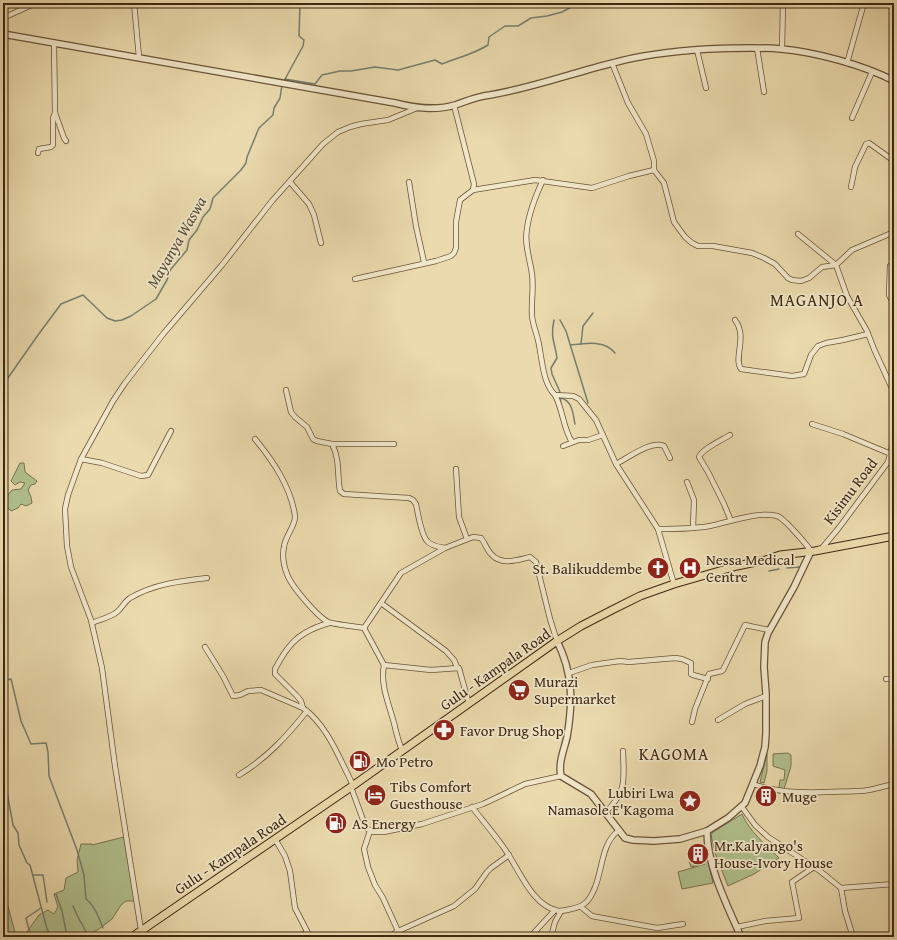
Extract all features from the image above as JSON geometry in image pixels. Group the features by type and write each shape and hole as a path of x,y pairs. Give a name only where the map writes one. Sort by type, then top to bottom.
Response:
{"main road":[{"name":"Gulu - Kampala Road","path":"132,937 352,786 557,640 581,626 633,599 674,584 737,566 766,560 780,554 813,551 894,536"}],"street":[{"path":"3,18 36,3"},
{"path":"134,3 139,57"},
{"path":"782,49 783,3"},
{"path":"847,63 864,3"},
{"path":"3,34 54,44 139,57 417,108"},
{"path":"54,44 55,113 66,141"},
{"path":"757,48 764,92"},
{"path":"147,937 141,930 115,766 102,668 92,623 71,567 67,546 64,509 81,459 125,383 272,202 322,144 338,132 361,124 388,120 417,108 454,105 472,98 550,82 612,63 645,55 697,50 757,48 782,49 812,54 847,63 894,82"},
{"path":"697,50 706,88"},
{"path":"612,63 628,103 646,134 654,161 654,170 664,183 674,222 685,237 692,243 698,246 713,246 764,258 775,264 788,278 801,281 809,278 822,267 836,265 852,250 894,232"},
{"path":"852,118 872,72"},
{"path":"454,105 474,184 473,190"},
{"path":"38,153 39,149 51,147 53,145 53,118 55,113"},
{"path":"851,187 855,166 866,144 869,143 894,161"},
{"path":"355,279 451,256 456,248 456,222 460,200 473,190 535,180 592,188 628,176 654,170"},
{"path":"543,180 532,208 526,230 532,274 533,325 548,384 555,394 561,409 566,430 572,442"},
{"path":"290,182 309,204 314,215 321,243"},
{"path":"409,182 416,226 424,262"},
{"path":"798,234 836,265 847,296 868,334 894,393"},
{"path":"890,266 889,295 891,299 894,300"},
{"path":"735,320 738,324 740,333 740,350 738,360 739,368 744,370 792,376 804,374 811,355 818,346 868,334"},
{"path":"286,390 291,412 306,427 313,439 332,444 394,444"},
{"path":"555,394 573,396 579,399 596,420 616,464 658,529 674,584"},
{"name":"Kisimu Road","path":"813,551 822,548 884,468 891,454 894,415"},
{"path":"812,424 843,434 891,454"},
{"path":"81,459 141,476 148,475 172,431"},
{"path":"563,446 579,440 588,440 603,435"},
{"path":"730,435 704,450 700,454 699,458 711,478 731,521"},
{"path":"255,439 272,461 286,488 293,507 295,517 294,524 288,534 284,547 287,575 311,607 329,622 364,628"},
{"path":"332,444 337,457 340,491 344,494 409,498 413,500 416,504 424,536 428,542 435,546 445,548"},
{"path":"616,464 657,444 664,446 670,458"},
{"path":"456,469 459,517 467,539"},
{"path":"687,482 694,500 693,528"},
{"path":"204,647 223,676 233,696 240,695 248,691 261,690 302,708 320,724 329,738 352,786 366,828 370,831 384,832 422,824 504,795 525,784 561,776 586,790 624,838 654,841 680,839 707,831 742,807 748,798 760,766 765,747 765,642 769,630 813,551 778,516 763,515 742,517 710,526 658,529"},
{"path":"364,628 401,573 445,548 467,539 473,537 481,538 490,553 501,561 530,558 534,559 550,619 557,640 564,654 572,691 567,738 561,758 561,776"},
{"path":"92,623 118,612 126,601 153,587 181,581 207,578"},
{"path":"381,603 446,651 454,660 460,670 468,704"},
{"path":"302,708 301,701 275,674 274,668 289,646 301,637 329,622"},
{"path":"692,722 695,709 709,674 723,670 745,625 769,630"},
{"path":"364,628 384,665 382,676 385,693 402,750"},
{"path":"569,673 592,665 620,661 629,662 676,658 691,663 691,674 708,678"},
{"path":"384,665 431,670 457,667"},
{"path":"886,679 894,679"},
{"path":"718,720 745,704 766,696"},
{"path":"239,775 267,755 293,729 307,711"},
{"path":"604,813 615,802 622,788 623,751"},
{"path":"753,784 790,792 813,793 861,791 894,784"},
{"path":"472,807 492,830 532,892 544,903 558,910 581,907 587,903 594,890 608,843 613,835 618,831"},
{"path":"742,807 755,825 768,837 814,867 841,888 894,884"},
{"path":"370,831 364,850 368,867 375,886 384,898 398,931"},
{"path":"707,831 709,850 714,871 741,937"},
{"path":"275,839 289,867 295,908 310,937"},
{"path":"391,937 398,931 454,906 475,889 491,868 509,855"},
{"path":"737,927 765,921 799,918 792,882 814,867"},
{"path":"841,888 845,911 854,937"},
{"path":"581,907 592,916 657,928 683,924"},
{"path":"530,937 558,910"},
{"path":"551,937 558,910"},
{"path":"300,937 307,932"}],"green space":[{"path":"20,463 24,463 25,472 37,481 35,484 31,485 28,490 32,503 26,506 21,504 18,508 11,511 3,501 12,490 21,489 25,483 20,482 15,485 11,481"},
{"path":"788,753 791,755 791,766 784,789 779,788 780,780 784,780 785,770 773,766 773,754"},
{"path":"767,754 767,771 764,783 760,782"},
{"path":"742,814 753,832 779,858 754,874 728,886 715,853 711,835 713,832"},
{"path":"124,837 135,901 126,901 121,905 112,919 99,929 84,937 3,937 3,888 16,936 26,933 39,915 48,910 54,914 58,907 54,894 64,890 66,878 78,872 77,860 81,844 92,845"},
{"path":"707,857 713,883 682,889 678,872 705,864 691,867 689,861"}],"waterway":[{"name":"Mayanya Waswa","path":"284,81 303,46 304,40 299,36 300,3"},
{"name":"Mayanya Waswa","path":"285,79 315,84 322,75 340,71 351,71 375,67 398,70 435,60 442,64 488,45 489,37 505,26 518,26 531,18 562,12 579,3"},
{"name":"Mayanya Waswa","path":"3,385 61,304 83,295 107,318 115,321 131,316 156,299 167,280 171,269 187,250 189,240 197,230 203,217 210,209 213,198 246,163 259,128 273,115 274,108 280,98 282,85"},
{"path":"581,344 583,326 593,313"},
{"path":"554,320 553,336 557,358 551,368 560,392 559,393"},
{"path":"560,320 566,331 588,403"},
{"path":"571,345 589,343 601,344 611,349 615,353"},
{"path":"560,397 561,405"},
{"path":"561,398 570,405 575,424"},
{"path":"562,408 564,416"},
{"path":"787,568 801,567"},
{"path":"769,571 779,569"},
{"path":"3,681 11,679 21,721 31,744 46,743 49,776 77,850 84,875 86,899 94,909 103,928"},
{"name":"Mayanya Waswa","path":"3,770 13,825 18,833 19,845 27,863 30,865 47,929 52,937"},
{"path":"33,875 43,875 47,902"},
{"path":"56,894 62,911 66,931 71,937"},
{"path":"73,906 89,937"},
{"name":"Mayanya Waswa","path":"32,937 26,918 41,908"}],"place":[{"name":"St. Balikuddembe","path":"658,568"},
{"name":"Nessa Medical Centre","path":"690,568"},
{"name":"Murazi Supermarket","path":"519,690"},
{"name":"Favor Drug Shop","path":"444,730"},
{"name":"Mo Petro","path":"360,761"},
{"name":"Tibs Comfort Guesthouse","path":"375,795"},
{"name":"Muge","path":"766,796"},
{"name":"Lubiri Lwa Namasole E'Kagoma","path":"690,801"},
{"name":"AS Energy","path":"336,823"},
{"name":"Mr.Kalyango's House-Ivory House","path":"698,854"}],"district":[{"name":"MAGANJO A","path":"817,299"},
{"name":"KAGOMA","path":"674,753"}]}
